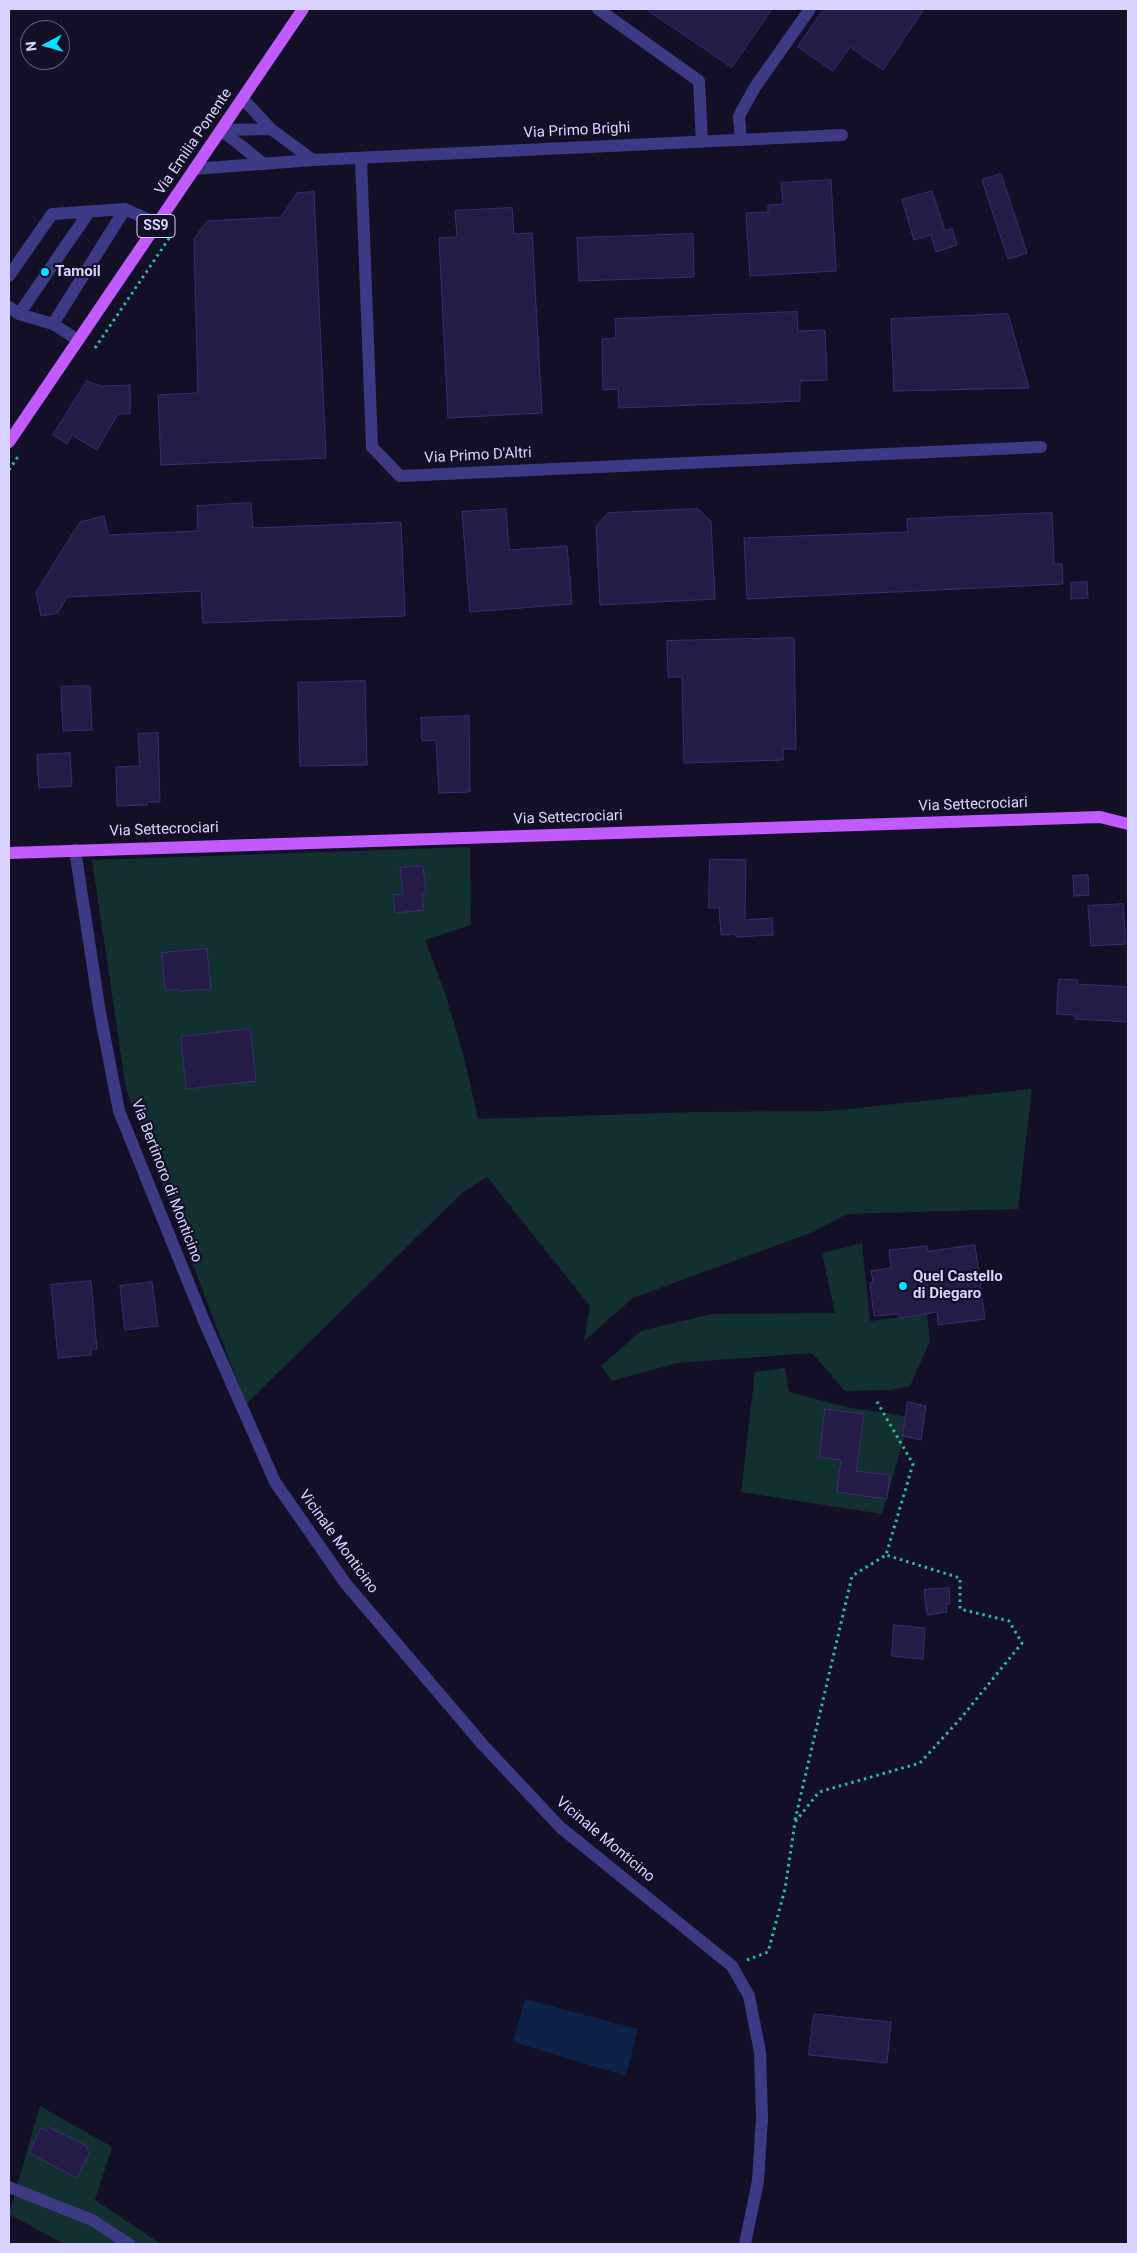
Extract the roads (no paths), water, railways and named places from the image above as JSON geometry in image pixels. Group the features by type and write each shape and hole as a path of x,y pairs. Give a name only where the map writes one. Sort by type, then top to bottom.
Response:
{"main road":[{"name":"Via Emilia Ponente","path":"9,442 303,9"},
{"name":"Via Settecrociari","path":"9,852 1100,817 1128,824"}],"street":[{"path":"598,9 698,81 702,142"},
{"path":"741,140 739,116 756,87 810,9"},
{"path":"243,100 272,129 313,160"},
{"path":"222,130 272,129"},
{"path":"222,130 264,164"},
{"name":"Via Primo Brighi","path":"194,170 313,160 842,135"},
{"name":"Via Primo D'Altri","path":"361,158 372,447 400,476 1041,447"},
{"path":"9,276 52,214 125,208 158,224"},
{"path":"53,324 125,208"},
{"path":"78,340 53,324 14,311 88,212"},
{"name":"Via Bertinoro di Monticino","path":"75,850 100,1013 119,1111 160,1216 250,1425"},
{"name":"Vicinale Monticino","path":"250,1425 275,1482 346,1584 483,1745 560,1827 732,1966 749,1996 760,2052 762,2118 758,2182 745,2244"},
{"path":"9,2187 92,2220 128,2244"}],"water":[{"path":"525,1999 638,2029 626,2076 513,2042"}],"place":[{"name":"Tamoil","path":"45,272"},
{"name":"Quel Castello di Diegaro","path":"903,1286"}]}
